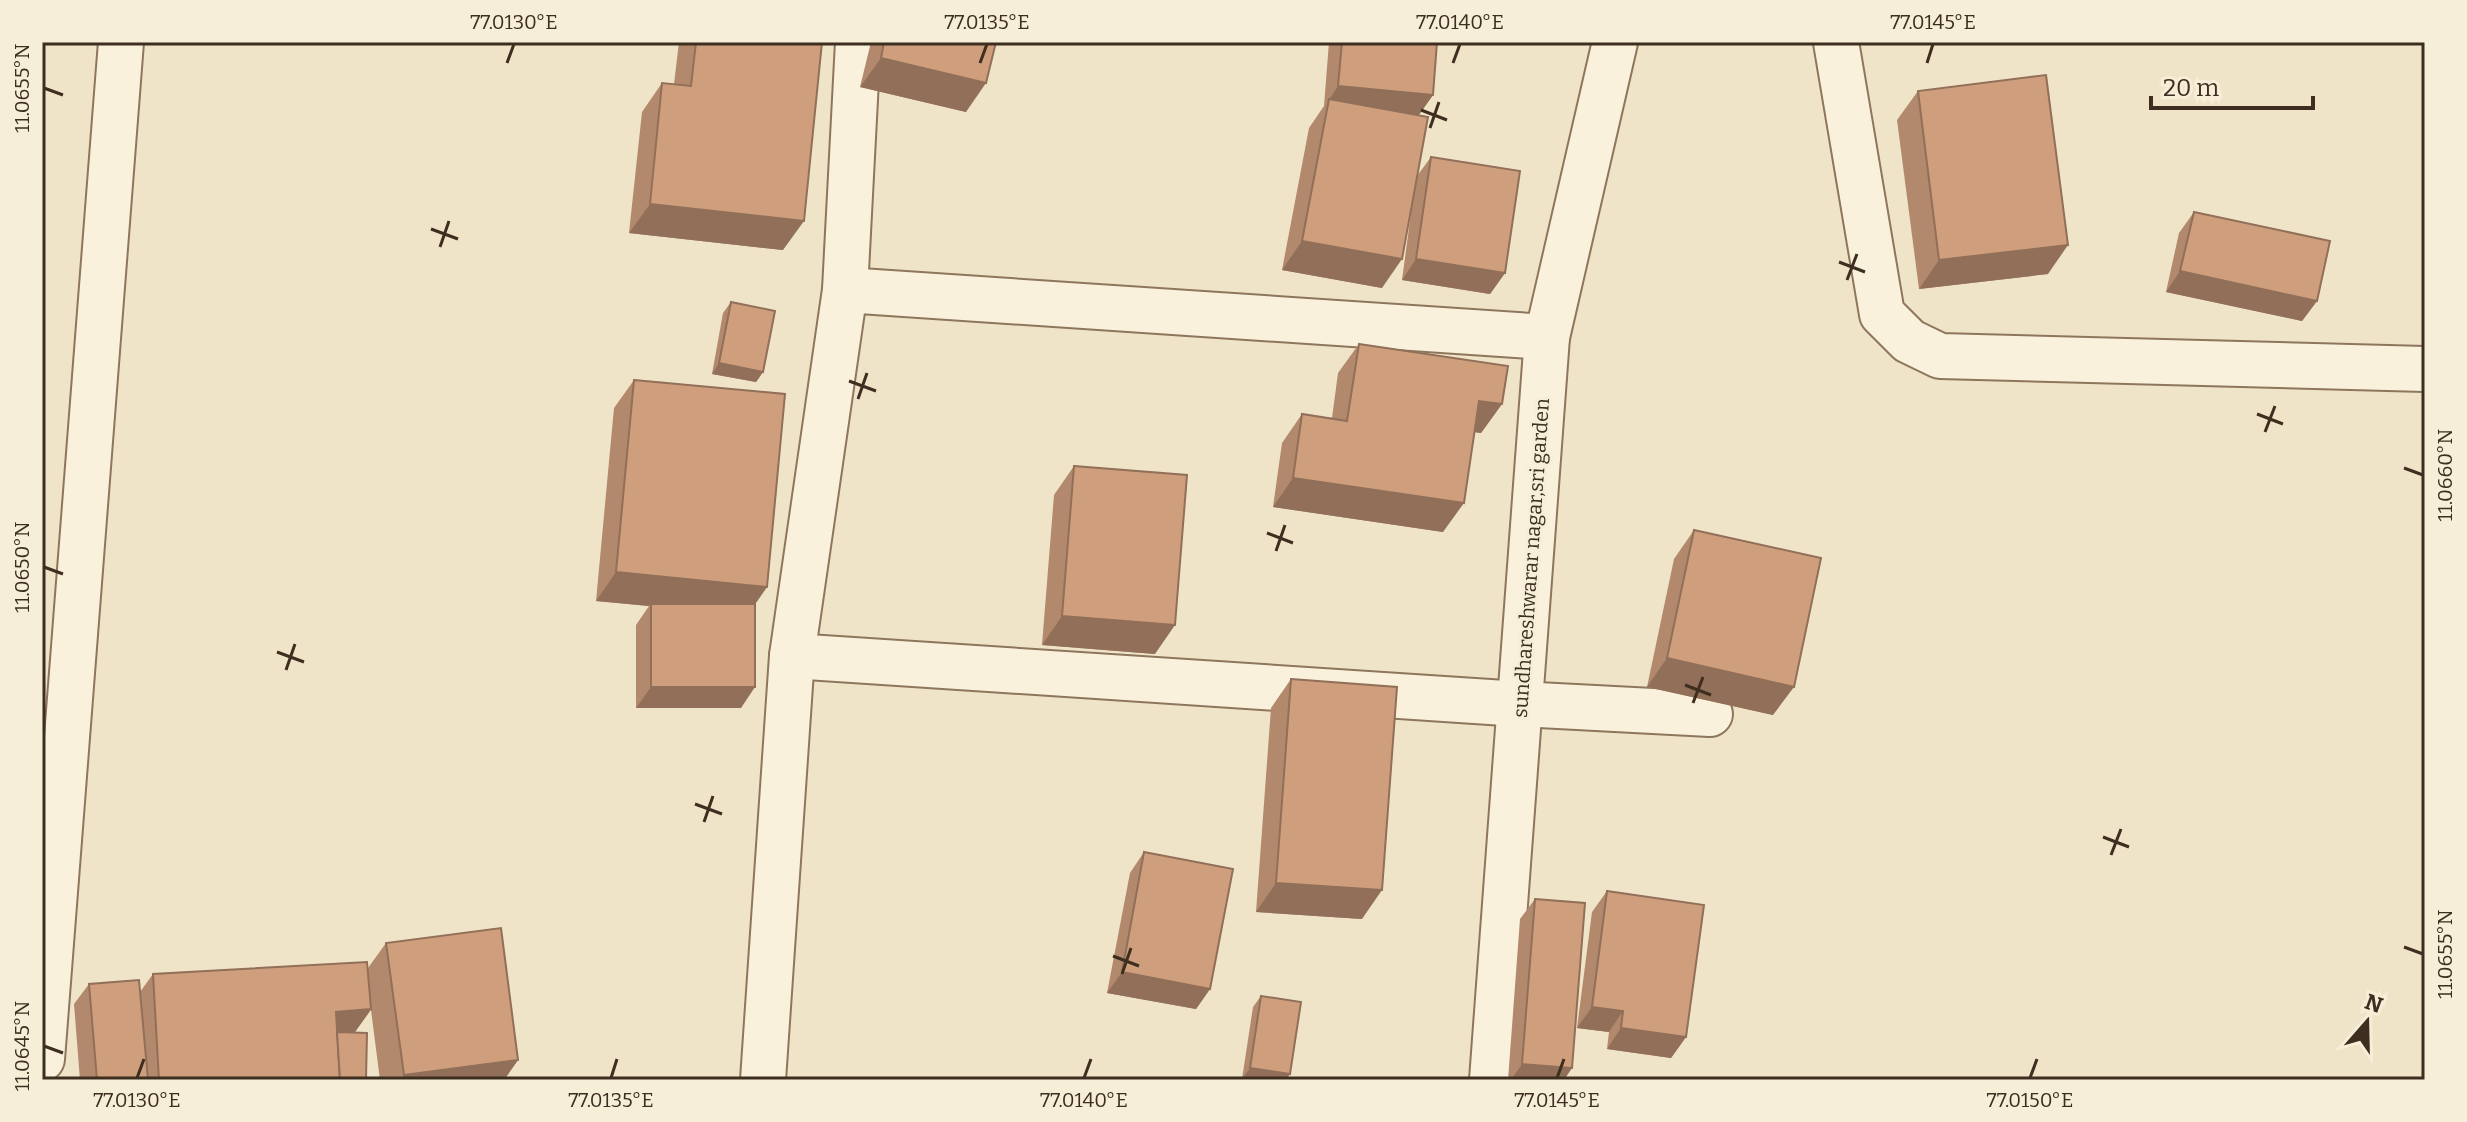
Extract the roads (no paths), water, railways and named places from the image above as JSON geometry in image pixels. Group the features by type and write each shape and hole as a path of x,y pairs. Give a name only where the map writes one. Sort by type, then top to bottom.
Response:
{"street":[{"path":"42,1059 121,42"},
{"path":"763,1080 792,656 845,290 858,42"},
{"name":"sundhareshwarar nagar,sri garden","path":"1492,1080 1547,337 1615,42"},
{"path":"1836,42 1882,314 1909,341 1940,356 2425,369"},
{"path":"845,290 1547,337"},
{"path":"792,656 1710,714"}]}
